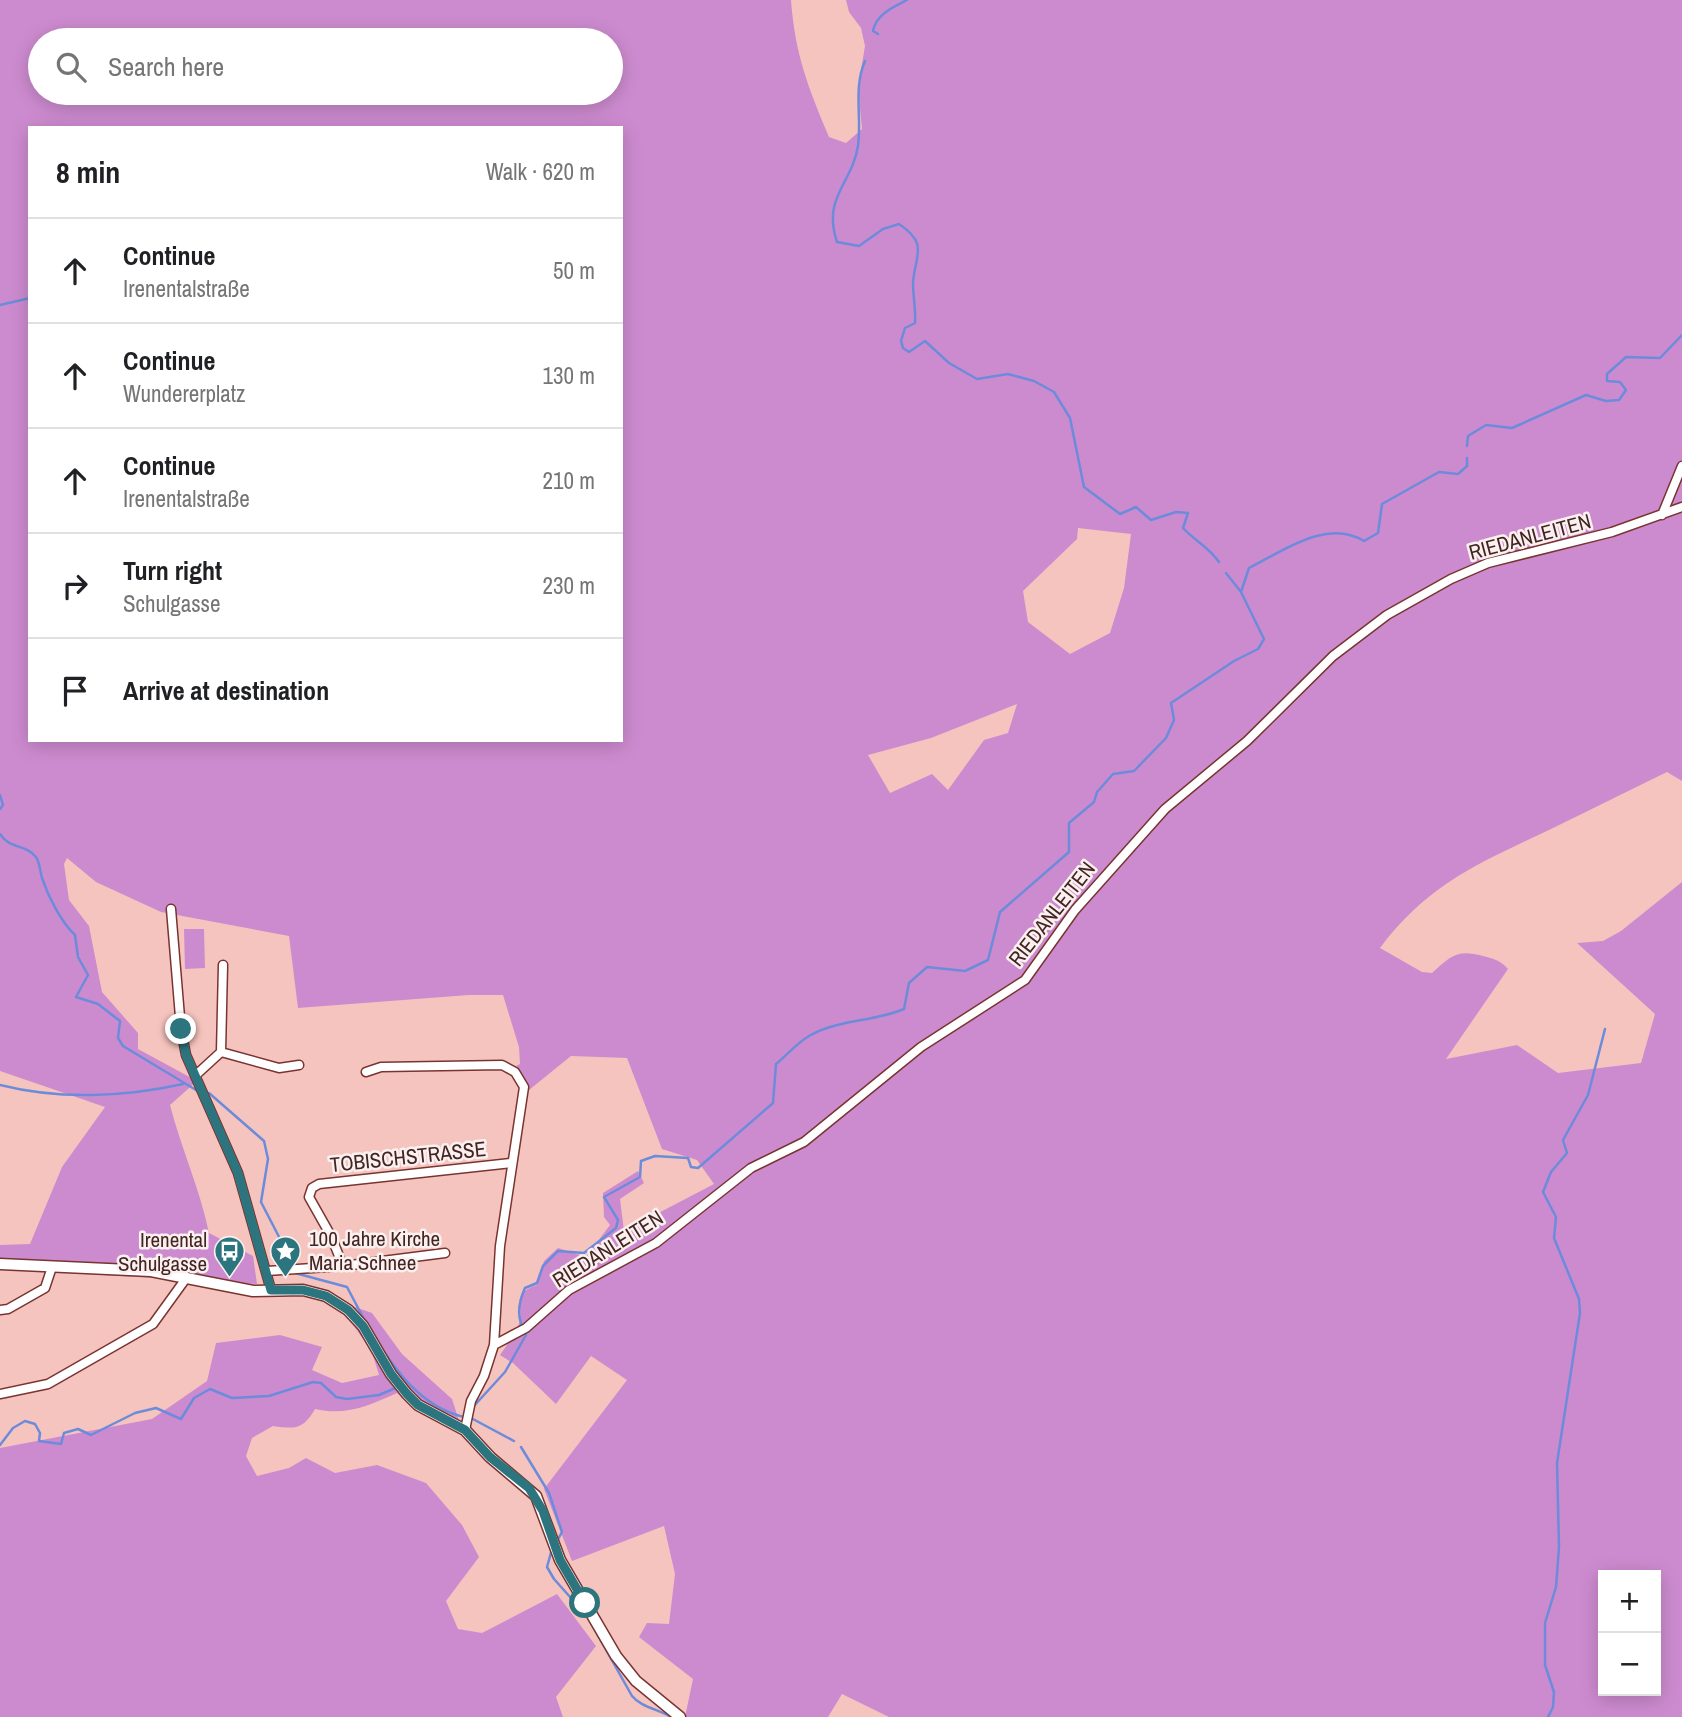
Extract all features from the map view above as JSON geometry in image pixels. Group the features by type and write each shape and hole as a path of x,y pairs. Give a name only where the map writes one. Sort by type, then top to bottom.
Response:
{"street":[{"path":"1662,515 1682,466"},
{"name":"RIEDANLEITEN","path":"495,1345 523,1330 569,1290 656,1243 751,1168 804,1142 921,1047 1025,980 1075,910 1165,809 1247,741 1302,685 1370,628 1415,598 1488,563 1564,547 1682,507"},
{"path":"171,909 181,1029 186,1055 197,1074 238,1173 271,1290"},
{"path":"197,1074 221,1052 223,965"},
{"path":"221,1052 279,1068 299,1065"},
{"path":"366,1072 381,1067 502,1065 516,1072 524,1087 500,1247 495,1345 468,1408 465,1426"},
{"name":"TOBISCHSTRASSE","path":"343,1266 331,1236 309,1197 312,1188 352,1180 511,1163"},
{"path":"267,1271 343,1266 445,1253"},
{"path":"0,1264 150,1271 253,1291 303,1290 326,1296 348,1310 363,1326 400,1386 418,1405 465,1426 490,1457 536,1496 556,1551 621,1663 636,1681 680,1717"},
{"path":"0,1310 8,1309 45,1288 52,1267"},
{"path":"0,1394 48,1384 153,1324 187,1277"}],"shaded area":[{"path":"0,0 791,0 799,54 815,102 829,137 846,143 862,129 858,88 865,46 861,28 849,12 846,0 1682,0 1682,781 1667,772 1479,864 1417,907 1380,948 1422,972 1432,973 1450,958 1467,953 1494,959 1508,969 1446,1059 1517,1045 1558,1073 1641,1063 1655,1014 1577,943 1603,941 1621,931 1682,882 1682,1717 889,1717 842,1694 828,1717 685,1717 693,1679 639,1637 647,1623 669,1624 675,1574 664,1526 572,1561 544,1489 627,1380 591,1356 556,1404 513,1363 500,1355 518,1326 520,1298 528,1289 537,1285 544,1261 558,1248 586,1257 610,1225 604,1217 603,1193 638,1171 644,1183 620,1199 624,1231 714,1184 697,1160 662,1149 627,1058 571,1056 529,1090 516,1066 520,1064 519,1047 503,995 469,995 298,1008 289,936 161,912 96,882 67,858 64,864 69,900 89,926 102,992 138,1033 138,1049 197,1081 170,1105 174,1121 201,1200 209,1233 253,1256 257,1284 0,1269 0,1245 30,1244 62,1167 105,1107 0,1071","holes":["1078,528 1131,534 1124,588 1110,633 1070,654 1028,622 1023,591 1077,539","1017,704 1008,733 984,740 948,790 932,774 890,793 868,755 931,738"]},
{"path":"184,929 204,929 205,968 185,969"},
{"path":"352,1306 372,1313 402,1354 452,1399 463,1433 413,1408 397,1393 366,1406 347,1410 315,1409 306,1421 298,1426 273,1426 252,1438 246,1456 257,1476 289,1468 306,1458 335,1473 377,1465 426,1483 462,1525 479,1557 446,1601 458,1629 482,1633 557,1594 596,1646 556,1697 563,1717 0,1717 0,1448 152,1419 207,1381 216,1343 280,1335 322,1347 312,1370 342,1383 379,1375 371,1349 346,1316"}],"waterway":[{"path":"878,34 873,31 878,20 907,0"},
{"path":"865,61 859,82 858,146 855,159 835,202 833,227 837,242 859,246 883,229 899,224 914,238 918,250 913,283 915,323 905,328 901,341 903,348 909,352 925,341 949,363 977,379 1008,374 1034,381 1054,392 1070,418 1084,487 1120,514 1136,507 1151,520 1176,512 1188,513 1183,528 1219,562"},
{"path":"0,305 28,298"},
{"path":"1467,446 1468,436 1486,425 1512,428 1586,395 1606,401 1619,400 1626,390 1620,382 1607,381 1607,374 1626,357 1660,358 1682,335"},
{"path":"473,1407 505,1372 526,1335 519,1312 525,1288 537,1283 543,1266 558,1251 584,1253 616,1228 618,1220 604,1197 640,1177 641,1161 655,1156 688,1158 691,1167 698,1168 773,1103 776,1064 805,1039 832,1026 904,1009 909,983 927,967 965,971 988,960 1000,912 1069,852 1069,823 1094,802 1097,792 1113,774 1134,771 1166,738 1174,720 1171,703 1234,661 1258,649 1264,639 1241,592 1249,568 1291,546 1320,535 1350,535 1364,541 1378,533 1382,504 1439,472 1458,474 1467,466 1467,458"},
{"path":"1226,573 1241,592"},
{"path":"0,795 3,805 0,809"},
{"path":"0,834 8,842 36,857 51,901 75,935 78,957 88,975 76,997 98,1004 120,1021 118,1038 123,1046 196,1090"},
{"path":"1548,1717 1553,1707 1554,1692 1545,1665 1545,1623 1556,1587 1559,1547 1557,1463 1580,1313 1579,1299 1554,1238 1556,1217 1543,1192 1551,1172 1567,1153 1563,1140 1588,1095 1605,1029"},
{"path":"0,1085 45,1093 92,1095 138,1092 183,1084"},
{"path":"209,1093 264,1141 268,1159 261,1202 293,1264"},
{"path":"295,1273 347,1287 366,1323"},
{"path":"373,1335 400,1374 422,1396 435,1405 464,1417"},
{"path":"0,1445 13,1428 25,1421 35,1424 40,1433 39,1441 61,1444 64,1433 78,1429 91,1435 135,1413 156,1408 181,1419 194,1398 210,1389 232,1398 269,1396 313,1382 321,1383 336,1397 347,1399 379,1395 398,1387"},
{"path":"471,1418 514,1441"},
{"path":"521,1447 549,1493 562,1532 557,1541"},
{"path":"552,1549 547,1567 554,1579 587,1616 632,1696 640,1703 671,1717"}],"place":[{"name":"100 Jahre Kirche Maria Schnee","path":"286,1278"},
{"name":"Irenental Schulgasse","path":"230,1279"}],"route":[{"path":"181,1029 186,1055 197,1074 238,1173 271,1290 303,1290 326,1296 348,1310 363,1326 391,1374 418,1405 465,1430 490,1457 529,1488 543,1511 560,1560 585,1603"}]}
